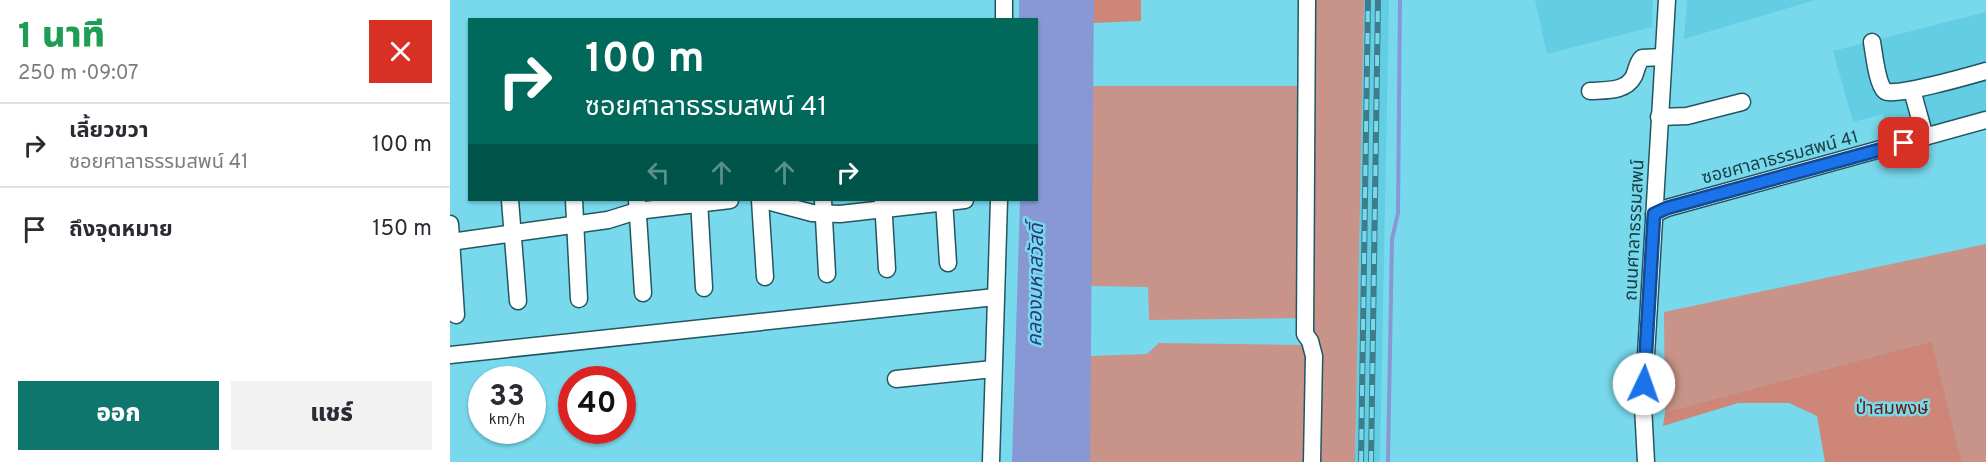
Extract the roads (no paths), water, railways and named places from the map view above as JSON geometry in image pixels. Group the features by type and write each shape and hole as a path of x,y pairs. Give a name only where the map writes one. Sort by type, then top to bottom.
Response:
{"street":[{"path":"1004,0 1004,18"},
{"path":"1307,0 1305,334 1310,340 1314,356 1311,462"},
{"name":"ถนนศาลาธรรมสพน์","path":"1646,462 1643,406 1667,0"},
{"path":"1872,42 1883,89 1887,93 1912,90 1986,71"},
{"path":"1590,91 1626,86 1632,81 1642,58 1664,57"},
{"path":"1912,90 1925,137"},
{"path":"1659,117 1687,116 1742,102"},
{"name":"ซอยศาลาธรรมสพน์ 41","path":"1654,214 1667,208 1986,120"},
{"path":"510,201 518,301"},
{"path":"574,201 579,299"},
{"path":"451,242 608,220 637,205 699,201 704,288"},
{"path":"761,201 765,277"},
{"path":"765,201 812,213 823,206"},
{"path":"823,206 840,214 884,204 944,201 948,263"},
{"path":"991,462 999,201"},
{"path":"884,204 887,269"},
{"path":"637,205 643,293"},
{"path":"823,206 827,274"},
{"path":"450,224 456,315"},
{"path":"450,355 995,297"},
{"path":"897,378 993,369"}],"water":[{"name":"คลองมหาสวัสดิ์","path":"1019,0 1094,0 1090,462 1012,462 1020,201 1038,201 1038,18 1019,18"}],"waterway":[{"path":"1388,462 1392,239 1398,213 1400,0"}],"railway":[{"path":"1361,462 1368,0"},
{"path":"1371,462 1378,0"}],"park label":[{"name":"ป่าสมพงษ์","path":"1892,408"}]}
